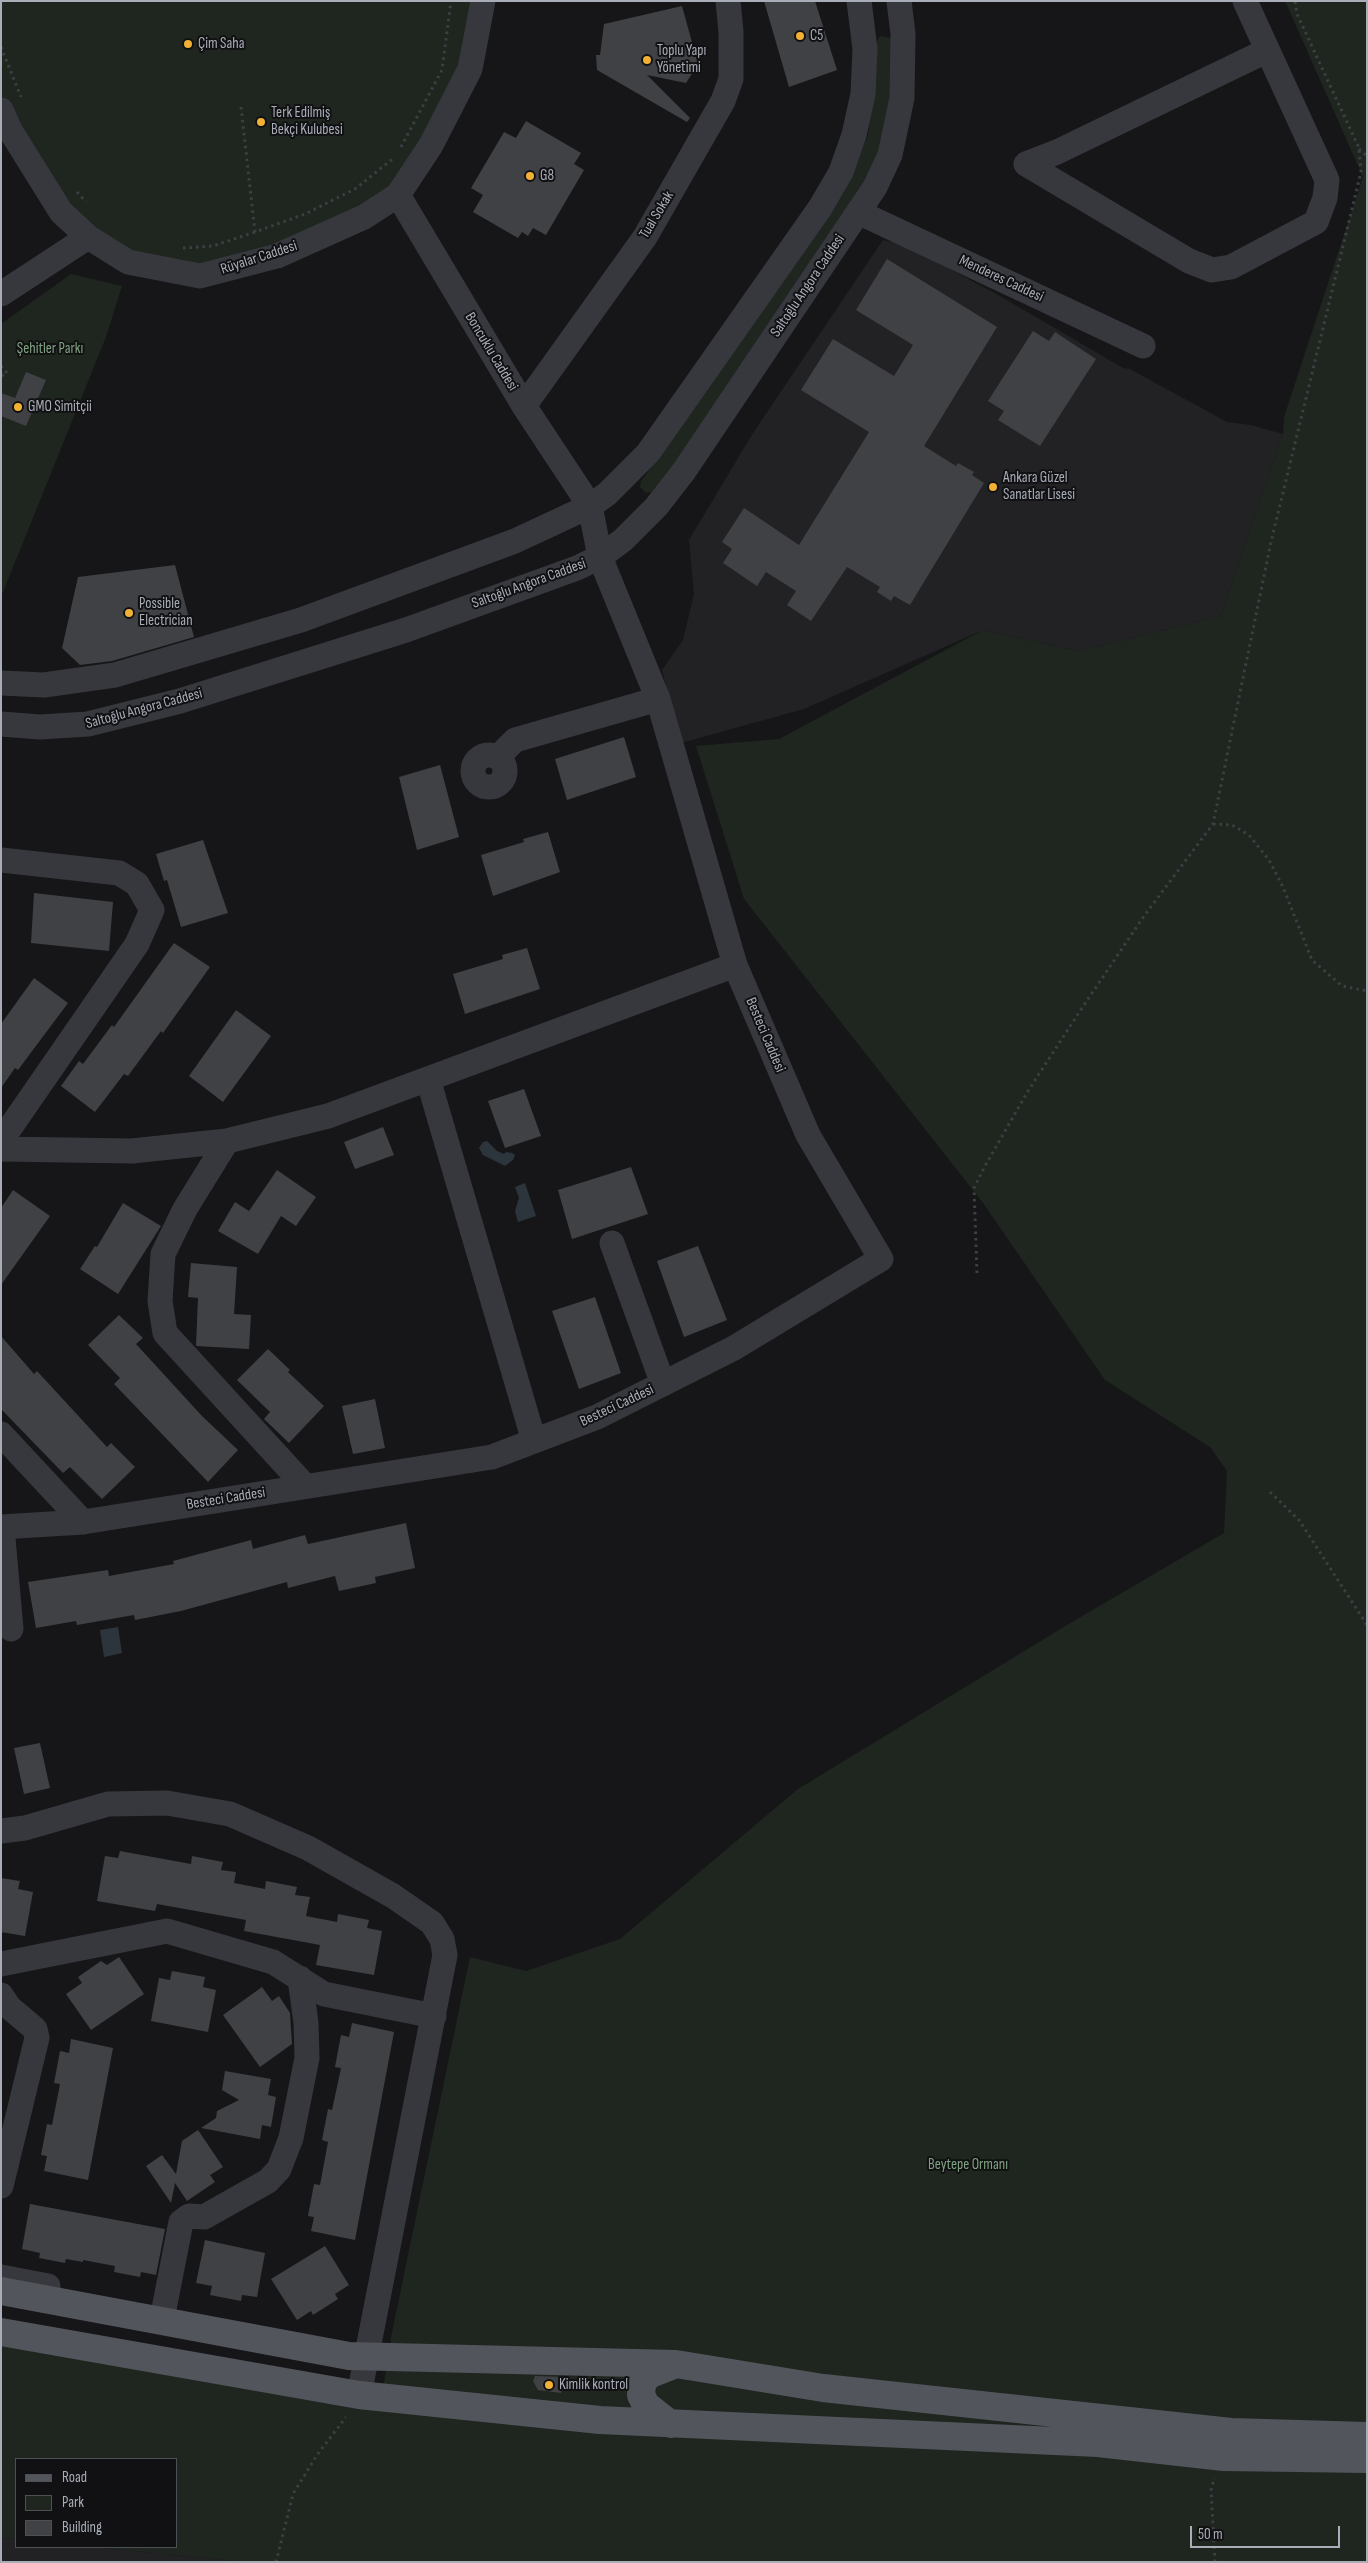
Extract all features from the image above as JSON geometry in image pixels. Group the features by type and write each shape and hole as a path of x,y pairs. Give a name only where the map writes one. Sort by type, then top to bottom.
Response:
{"main road":[{"path":"1,2291 359,2356 676,2364 823,2388 1221,2430 1367,2436"},
{"path":"1,2332 359,2395 600,2420 1098,2443 1224,2457 1367,2460"},
{"path":"670,2424 646,2405 641,2395 641,2390 642,2384 648,2375 676,2364"}],"street":[{"name":"Rüyalar Caddesi","path":"11,104 10,130 61,212 88,237 128,262 200,276 277,256 364,217 398,195 430,145 470,69 483,1"},
{"name":"Tual Sokak","path":"524,406 645,237 723,101 731,79 731,32 728,1"},
{"path":"1244,1 1327,180 1325,198 1316,222 1231,267 1212,270 1189,261 1026,164 1057,152 1266,52"},
{"path":"1,682 44,685 84,681 166,662 301,620 451,566 515,541 590,506 622,481 648,453 831,190 854,135 863,94 866,49 860,6 903,3"},
{"name":"Saltoğlu Angora Caddesi","path":"1,724 40,727 88,724 180,701 406,630 577,568 600,558 623,540 670,491 874,187 890,155 899,118 904,67 903,3"},
{"name":"Boncuklu Caddesi","path":"398,195 524,406 590,506"},
{"name":"Menderes Caddesi","path":"858,212 1143,346"},
{"path":"1,294 88,237"},
{"path":"1,1148 132,1151 226,1141 328,1116 735,965 658,699 600,558 590,506"},
{"path":"498,757 515,740 658,699"},
{"path":"1,860 120,873 137,884 152,910 136,944 1,1141"},
{"name":"Besteci Caddesi","path":"2,1527 83,1522 492,1457 597,1418 734,1348 881,1259 808,1135 735,965"},
{"path":"428,1079 534,1441"},
{"path":"226,1141 185,1209 163,1254 160,1301 165,1333 305,1486"},
{"path":"612,1243 663,1384"},
{"path":"1,1434 83,1522"},
{"path":"2,1527 11,1629"},
{"path":"1,1832 25,1828 108,1804 168,1803 230,1814 308,1848 393,1896 432,1923 442,1939 445,1955 434,2016 359,2356 359,2395"},
{"path":"1,1964 167,1931 273,1962 324,1994 434,2016"},
{"path":"164,2309 181,2222 188,2216 204,2217 268,2182 279,2169 290,2138 307,2058 306,2023 300,1978"},
{"path":"1,1995 9,2007 35,2029 37,2038 1,2186"},
{"path":"1,2277 296,2335 359,2356"}],"path":[{"path":"175,249 213,246 305,214 355,189 395,157 442,70 451,1"},
{"path":"977,1273 974,1188 985,1166 1028,1091 1082,1008 1144,916 1213,824 1271,542 1361,172 1359,148 1297,14 1295,1"},
{"path":"1,47 11,104"},
{"path":"242,107 255,232"},
{"path":"1359,148 1367,156"},
{"path":"76,191 88,204"},
{"path":"1,366 7,373 1,376"},
{"path":"1213,824 1232,825 1249,835 1269,860 1312,960 1342,986 1367,991"},
{"path":"1270,1492 1299,1520 1367,1625"},
{"path":"276,2562 293,2494 317,2455 359,2395"},
{"path":"1215,2562 1211,2488 1224,2457"}],"shaded area":[{"name":"Ankara Güzel Sanatlar Lisesi","path":"883,240 903,244 1000,296 1123,368 1130,369 1227,422 1251,425 1283,434 1221,616 1079,651 983,630 804,709 681,743 662,670 683,640 694,594 689,540 753,433"},
{"path":"487,1141 497,1151 515,1155 513,1160 505,1166 483,1155 479,1148 483,1142"},
{"path":"525,1183 536,1216 518,1222 515,1211 519,1198 515,1187"},
{"path":"118,1627 122,1653 104,1657 100,1630"},
{"path":"1,2538 15,2539 15,2548 104,2548 247,2562 1,2562"}],"green space":[{"path":"1,1 483,1 470,69 398,195 200,276 88,237 1,110"},
{"name":"Beytepe Ormanı","path":"1285,1 1367,1 1367,2562 247,2562 104,2548 178,2548 178,2458 15,2458 15,2539 1,2538 1,2341 380,2410 391,2337 470,1957 526,1971 620,1939 798,1789 1067,1625 1224,1533 1227,1471 1210,1447 1105,1380 983,1203 744,899 696,746 779,739 983,630 1079,651 1221,616 1283,434 1284,417 1363,177"},
{"path":"880,36 891,38 891,92 877,161 684,452 652,492 646,493 640,487 641,481 672,440 853,173 868,135 873,99 876,43"},
{"name":"Şehitler Parkı","path":"71,274 122,286 106,337 1,597 1,324"}],"building":[{"name":"C5","path":"764,1 815,1 837,70 789,87"},
{"name":"Toplu Yapı Yönetimi","path":"682,6 698,64 686,83 647,75 690,118 687,122 597,70 596,55 600,55 604,24"},
{"name":"G8","path":"526,121 581,153 574,164 584,170 546,235 533,228 528,236 522,232 518,238 473,212 483,195 471,188 504,132 516,138"},
{"path":"887,259 997,327 924,446 956,466 958,463 974,472 972,475 984,483 910,605 894,596 891,601 877,592 880,587 847,567 811,621 787,605 796,591 766,572 757,586 723,563 732,549 722,542 744,508 799,545 869,432 801,390 833,339 894,376 913,345 856,310"},
{"path":"1033,331 1049,341 1055,332 1096,359 1040,446 998,420 1004,411 988,401"},
{"name":"GMO Simitçii","path":"26,372 46,380 26,426 1,416 1,393 15,398"},
{"name":"Possible Electrician","path":"175,565 194,637 112,661 80,665 62,648 78,577"},
{"path":"624,737 636,777 567,800 555,759"},
{"path":"440,765 459,837 417,850 399,777"},
{"path":"548,832 560,872 493,896 481,855 524,842 523,839"},
{"path":"203,840 228,913 181,927 167,880 164,881 156,854"},
{"path":"34,893 113,902 109,951 31,943"},
{"path":"174,943 210,967 163,1033 161,1031 128,1076 124,1074 95,1112 61,1086 79,1061 83,1064 112,1025 114,1027"},
{"path":"527,948 540,989 465,1014 453,974 503,959 502,955"},
{"path":"34,978 68,1003 18,1070 15,1068 1,1088 1,1024"},
{"path":"236,1010 271,1036 223,1102 189,1076"},
{"path":"524,1089 541,1136 505,1148 488,1101"},
{"path":"383,1127 394,1155 355,1169 344,1142"},
{"path":"631,1167 648,1214 572,1239 558,1190"},
{"path":"277,1170 316,1197 296,1226 281,1216 258,1254 218,1231 235,1202 249,1211"},
{"path":"13,1190 50,1216 1,1285 1,1208"},
{"path":"123,1203 161,1226 118,1294 80,1269 95,1246 97,1247"},
{"path":"698,1246 727,1320 684,1337 657,1261"},
{"path":"191,1263 237,1267 234,1314 251,1315 249,1349 196,1346 198,1298 188,1297"},
{"path":"595,1297 621,1373 579,1389 552,1311"},
{"path":"119,1315 143,1338 136,1344 202,1416 238,1450 208,1482 114,1384 120,1378 88,1345"},
{"path":"1,1336 34,1374 37,1371 107,1447 111,1443 135,1467 102,1499 70,1467 63,1473 1,1409"},
{"path":"268,1349 290,1370 288,1372 324,1406 289,1443 264,1419 270,1412 237,1380"},
{"path":"375,1399 385,1448 353,1454 342,1406"},
{"path":"406,1523 415,1568 375,1577 376,1583 339,1591 335,1576 288,1588 287,1582 181,1611 135,1620 134,1615 77,1625 76,1621 36,1628 28,1582 108,1570 109,1576 174,1564 173,1561 251,1540 253,1549 305,1535 308,1544"},
{"path":"40,1743 50,1788 24,1794 14,1748"},
{"path":"120,1851 191,1864 192,1856 223,1862 221,1870 236,1872 234,1883 265,1889 266,1881 297,1887 295,1895 310,1897 306,1916 337,1922 338,1914 369,1920 367,1928 382,1931 374,1975 316,1965 320,1945 244,1931 246,1920 157,1904 155,1911 97,1901 105,1856 118,1858"},
{"path":"1,1878 20,1881 18,1889 33,1892 25,1936 1,1932"},
{"path":"119,1957 144,1994 91,2030 66,1994 82,1983 78,1977 101,1961 107,1965"},
{"path":"172,1971 205,1977 203,1987 216,1990 208,2032 151,2021 159,1978 170,1980"},
{"path":"262,1987 272,2001 279,1996 290,2013 292,2044 260,2067 223,2015"},
{"path":"352,2023 394,2032 355,2240 311,2231 314,2217 308,2216 314,2184 320,2185 328,2142 322,2140 328,2109 332,2110 341,2068 335,2067 341,2035 349,2037"},
{"path":"71,2039 113,2048 88,2180 44,2171 47,2156 41,2155 47,2124 52,2125 60,2084 54,2083 60,2051 69,2053"},
{"path":"225,2071 271,2079 268,2095 276,2097 271,2127 262,2125 260,2139 201,2128 216,2118 217,2111 239,2100 222,2090"},
{"path":"198,2130 223,2167 210,2175 215,2182 187,2201 175,2183 171,2203 146,2166 162,2155 176,2174 182,2141"},
{"path":"30,2204 165,2229 156,2275 141,2272 140,2277 114,2272 115,2266 83,2260 83,2262 66,2259 65,2263 39,2258 40,2253 22,2249"},
{"path":"205,2240 265,2253 257,2297 242,2295 241,2301 210,2295 212,2286 196,2283"},
{"path":"325,2246 349,2285 335,2294 338,2299 313,2315 311,2311 297,2320 271,2279"},
{"name":"Kimlik kontrol","path":"535,2376 563,2377 561,2393 538,2390 533,2381"}],"place":[{"name":"C5","path":"800,36"},
{"name":"Çim Saha","path":"188,44"},
{"name":"Toplu Yapı Yönetimi","path":"647,60"},
{"name":"Terk Edilmiş Bekçi Kulubesi","path":"261,122"},
{"name":"G8","path":"530,176"},
{"name":"GMO Simitçii","path":"18,407"},
{"name":"Ankara Güzel Sanatlar Lisesi","path":"993,487"},
{"name":"Possible Electrician","path":"129,613"},
{"name":"Kimlik kontrol","path":"549,2385"}]}
